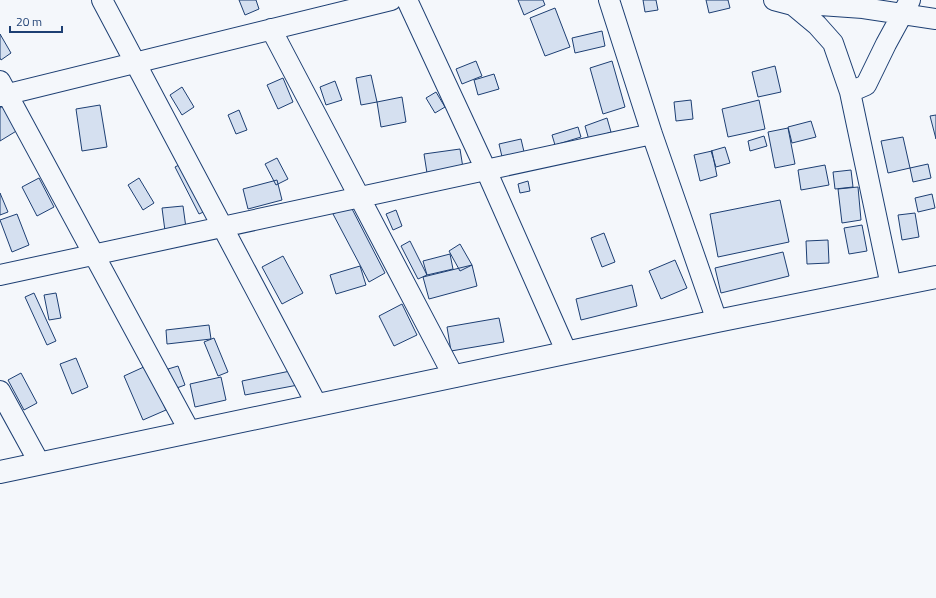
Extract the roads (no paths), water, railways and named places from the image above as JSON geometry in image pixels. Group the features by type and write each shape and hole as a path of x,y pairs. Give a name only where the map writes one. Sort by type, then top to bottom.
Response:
{"main road":[{"path":"0,472 936,277"}],"street":[{"path":"102,0 317,405"},
{"path":"190,432 2,90 136,63 392,0"},
{"path":"407,0 486,170 567,353"},
{"path":"609,0 652,134 717,322"},
{"path":"774,0 793,5 862,8 906,7 936,20"},
{"path":"793,5 817,25 833,43 850,92 890,286"},
{"path":"850,92 866,85 906,7"},
{"path":"271,29 454,377"},
{"path":"0,275 652,134"},
{"path":"0,391 40,464"}]}
